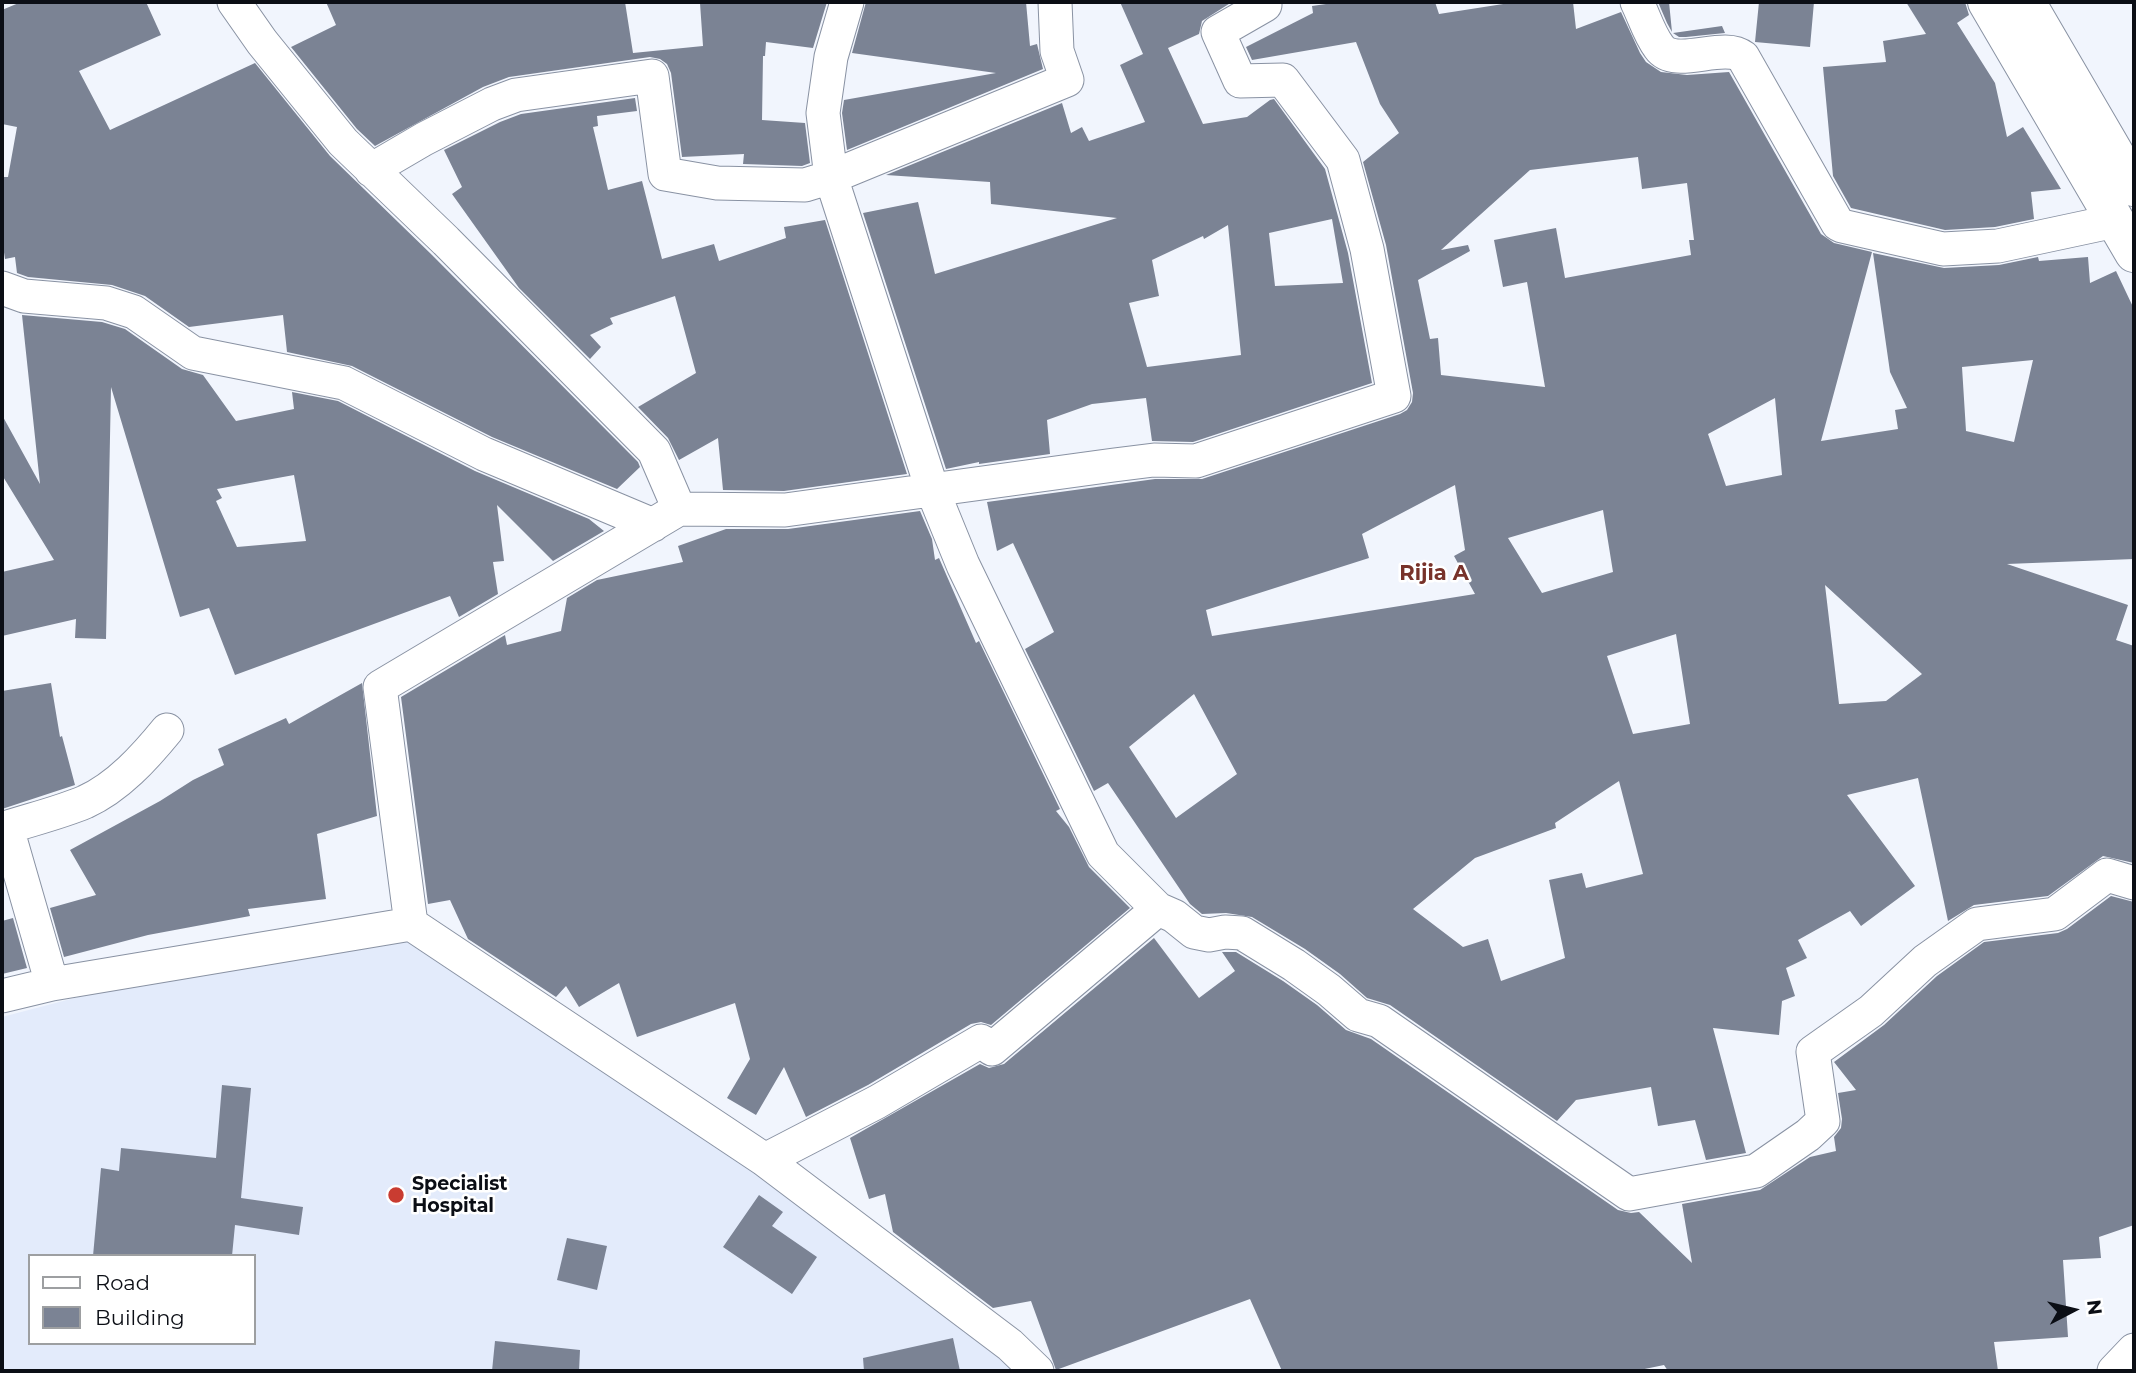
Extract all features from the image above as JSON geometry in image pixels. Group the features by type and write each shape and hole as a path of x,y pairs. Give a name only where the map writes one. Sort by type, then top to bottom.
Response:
{"main road":[{"path":"1987,2 2125,237"},
{"path":"2026,2 2134,187"}],"street":[{"path":"234,2 262,42 335,132 371,170 446,240 654,451 666,517"},
{"path":"846,2 831,57 823,113 831,177 932,489 963,565 1103,854 1158,909 1174,916 1194,932 1209,935 1242,933 1294,965 1358,1015 1378,1021 1629,1194 1704,1178 1756,1171 1808,1135 1823,1121 1813,1052 1871,1012 1925,961 1977,925 2055,914 2107,874 2134,883"},
{"path":"371,170 424,139 492,104 516,95 652,76 665,174 717,183 805,185 831,177 1067,80 1057,51 1055,2"},
{"path":"2,288 24,296 106,303 134,312 193,353 344,383 484,454 666,517 785,510 1114,464 1154,460 1196,461 1394,396 1367,249 1343,160 1283,80 1240,81 1218,32 1265,5 1264,2"},
{"path":"1637,2 1659,49 1670,56 1733,52 1744,57 1838,224 1842,226 1938,249 2125,237"},
{"path":"411,924 380,687 666,517"},
{"path":"52,984 4,828 86,801 115,783 144,758 167,730"},
{"path":"765,1160 877,1102 981,1041 992,1049 1158,909"},
{"path":"2,996 52,984 411,924 765,1160 1010,1345 1037,1371"},
{"path":"2114,1371 2134,1350"}],"shaded area":[{"name":"Specialist Hospital","path":"376,919 708,1134 1025,1371 2,1371 2,1017"}],"building":[{"path":"21,2 146,2 161,35 79,71 110,130 255,63 330,156 432,255 640,467 617,489 492,437 352,366 287,352 283,315 189,327 145,296 112,285 28,277 17,273 15,257 5,259 2,239 2,177 8,177 17,127 2,124 2,10"},
{"path":"326,2 625,2 633,53 703,46 700,3 827,2 813,48 766,42 763,56 762,120 805,123 810,163 802,166 743,164 744,154 682,157 671,73 667,64 650,57 509,77 483,87 375,146 357,129 291,47 336,25"},
{"path":"866,2 1026,2 1030,46 1037,44 1043,69 847,150 842,113 844,100 996,73 852,53"},
{"path":"1120,2 1232,2 1202,21 1199,34 1168,48 1203,124 1247,117 1274,99 1325,169 1348,253 1372,383 1193,442 1152,441 1146,398 1092,404 1047,420 1050,454 979,462 946,469 863,213 918,202 935,274 1117,218 991,204 990,182 886,175 1062,103 1071,133 1082,127 1089,141 1145,122 1120,65 1143,54","holes":["1332,219 1343,283 1275,286 1269,233","1228,225 1241,355 1147,367 1129,303 1159,296 1152,260 1203,236 1204,239"]},
{"path":"1340,2 1435,2 1439,14 1516,2 1573,2 1576,29 1621,12 1646,62 1661,72 1687,75 1729,72 1821,234 1834,243 1872,252 1821,441 1898,429 1895,410 1907,408 1890,372 1873,253 1944,268 1999,265 2038,257 2039,261 2088,257 2090,283 2116,271 2134,309 2134,559 2007,564 2128,605 2116,640 2134,646 2134,863 2103,856 2048,896 1974,905 1948,921 1918,778 1847,795 1915,886 1861,926 1850,911 1798,940 1807,958 1786,968 1795,996 1782,1001 1779,1035 1713,1028 1746,1153 1706,1160 1695,1120 1658,1126 1651,1087 1576,1100 1557,1121 1390,1005 1367,998 1305,949 1252,917 1226,913 1202,914 1190,904 1108,783 1094,791 1025,649 1054,632 1013,543 997,551 987,502 1155,479 1202,479 1400,414 1407,410 1412,402 1413,393 1386,245 1363,162 1399,133 1380,104 1356,42 1252,60 1246,47 1313,13 1312,6","holes":["1638,157 1642,189 1687,183 1694,240 1689,240 1691,255 1565,278 1556,228 1494,240 1503,287 1527,282 1545,387 1441,375 1438,338 1430,339 1418,280 1470,251 1468,245 1441,250 1530,170","2033,360 2014,442 1966,431 1962,367","1775,398 1782,475 1726,486 1708,434","1455,485 1465,550 1454,556 1475,594 1212,636 1206,610 1369,558 1362,534","1603,510 1613,572 1542,593 1508,538","1825,585 1922,674 1886,701 1839,704","1676,634 1690,724 1633,734 1607,656","1194,694 1237,774 1176,818 1129,747","1619,781 1643,874 1586,888 1582,873 1549,880 1565,958 1501,981 1488,939 1463,947 1413,909 1475,858 1556,828 1555,823"]},
{"path":"1658,2 1669,2 1672,32 1667,23"},
{"path":"1759,2 1814,2 1810,47 1755,42"},
{"path":"1906,2 1965,2 1969,15 1957,23 1995,83 2007,137 2023,127 2061,189 2031,192 2034,219 1995,227 1945,230 1851,208 1833,176 1823,67 1886,62 1883,41 1926,34"},
{"path":"1722,26 1725,33 1679,37 1673,33"},
{"path":"635,98 637,111 597,116 598,126 593,127 608,190 642,181 662,259 714,244 719,261 786,238 784,227 825,220 907,474 784,491 723,490 718,438 679,460 668,438 638,407 696,373 675,296 610,318 613,324 590,335 601,347 590,359 519,288 452,194 462,187 444,150 521,114"},
{"path":"22,315 102,322 125,329 182,369 203,375 236,421 294,409 292,392 338,401 475,471 589,519 604,531 553,561 497,505 504,561 493,562 498,594 459,617 450,596 235,675 209,608 180,617 111,387 106,639 75,638 76,619 2,636 2,572 54,560 2,475 2,415 40,484","holes":["294,475 306,541 237,547 216,501 222,498 217,489"]},
{"path":"920,511 932,539 935,560 939,558 976,643 979,641 1060,809 1056,811 1069,827 1089,867 1130,908 991,1025 981,1022 971,1024 868,1085 806,1117 784,1067 756,1115 727,1098 750,1059 735,1003 637,1037 619,983 579,1007 566,986 556,997 468,939 450,900 428,904 401,697 505,635 507,645 561,631 567,598 597,580 683,562 678,546 726,529 788,529"},
{"path":"51,683 60,737 62,736 75,785 2,809 2,691"},
{"path":"362,683 377,816 317,834 326,899 248,909 250,916 148,935 64,957 50,908 96,895 70,850 224,765 218,749 286,718 289,724"},
{"path":"2111,896 2134,902 2134,1225 2099,1237 2101,1258 2063,1260 2068,1337 1994,1342 1998,1371 1668,1371 1664,1365 1635,1371 1282,1371 1250,1299 1056,1370 1031,1301 993,1308 893,1232 885,1194 869,1199 850,1138 980,1064 989,1068 1004,1064 1154,938 1199,998 1235,971 1222,952 1236,952 1317,1005 1346,1030 1371,1039 1618,1210 1639,1212 1692,1263 1682,1204 1760,1190 1810,1157 1836,1151 1834,1137 1841,1128 1842,1119 1838,1093 1856,1090 1834,1062 1884,1025 1937,976 1984,942 2058,933"},
{"path":"13,918 27,968 2,974 2,921"},
{"path":"222,1085 251,1088 241,1198 303,1207 299,1235 235,1225 232,1254 93,1254 101,1168 119,1171 121,1148 216,1158"},
{"path":"759,1195 783,1212 772,1226 817,1257 792,1294 723,1247"},
{"path":"567,1238 607,1246 597,1290 557,1280"},
{"path":"953,1338 960,1371 864,1371 863,1358"},
{"path":"495,1341 580,1350 579,1371 492,1371"}],"place":[{"name":"Specialist Hospital","path":"396,1195"}],"district":[{"name":"Rijia A","path":"1434,574"}]}
